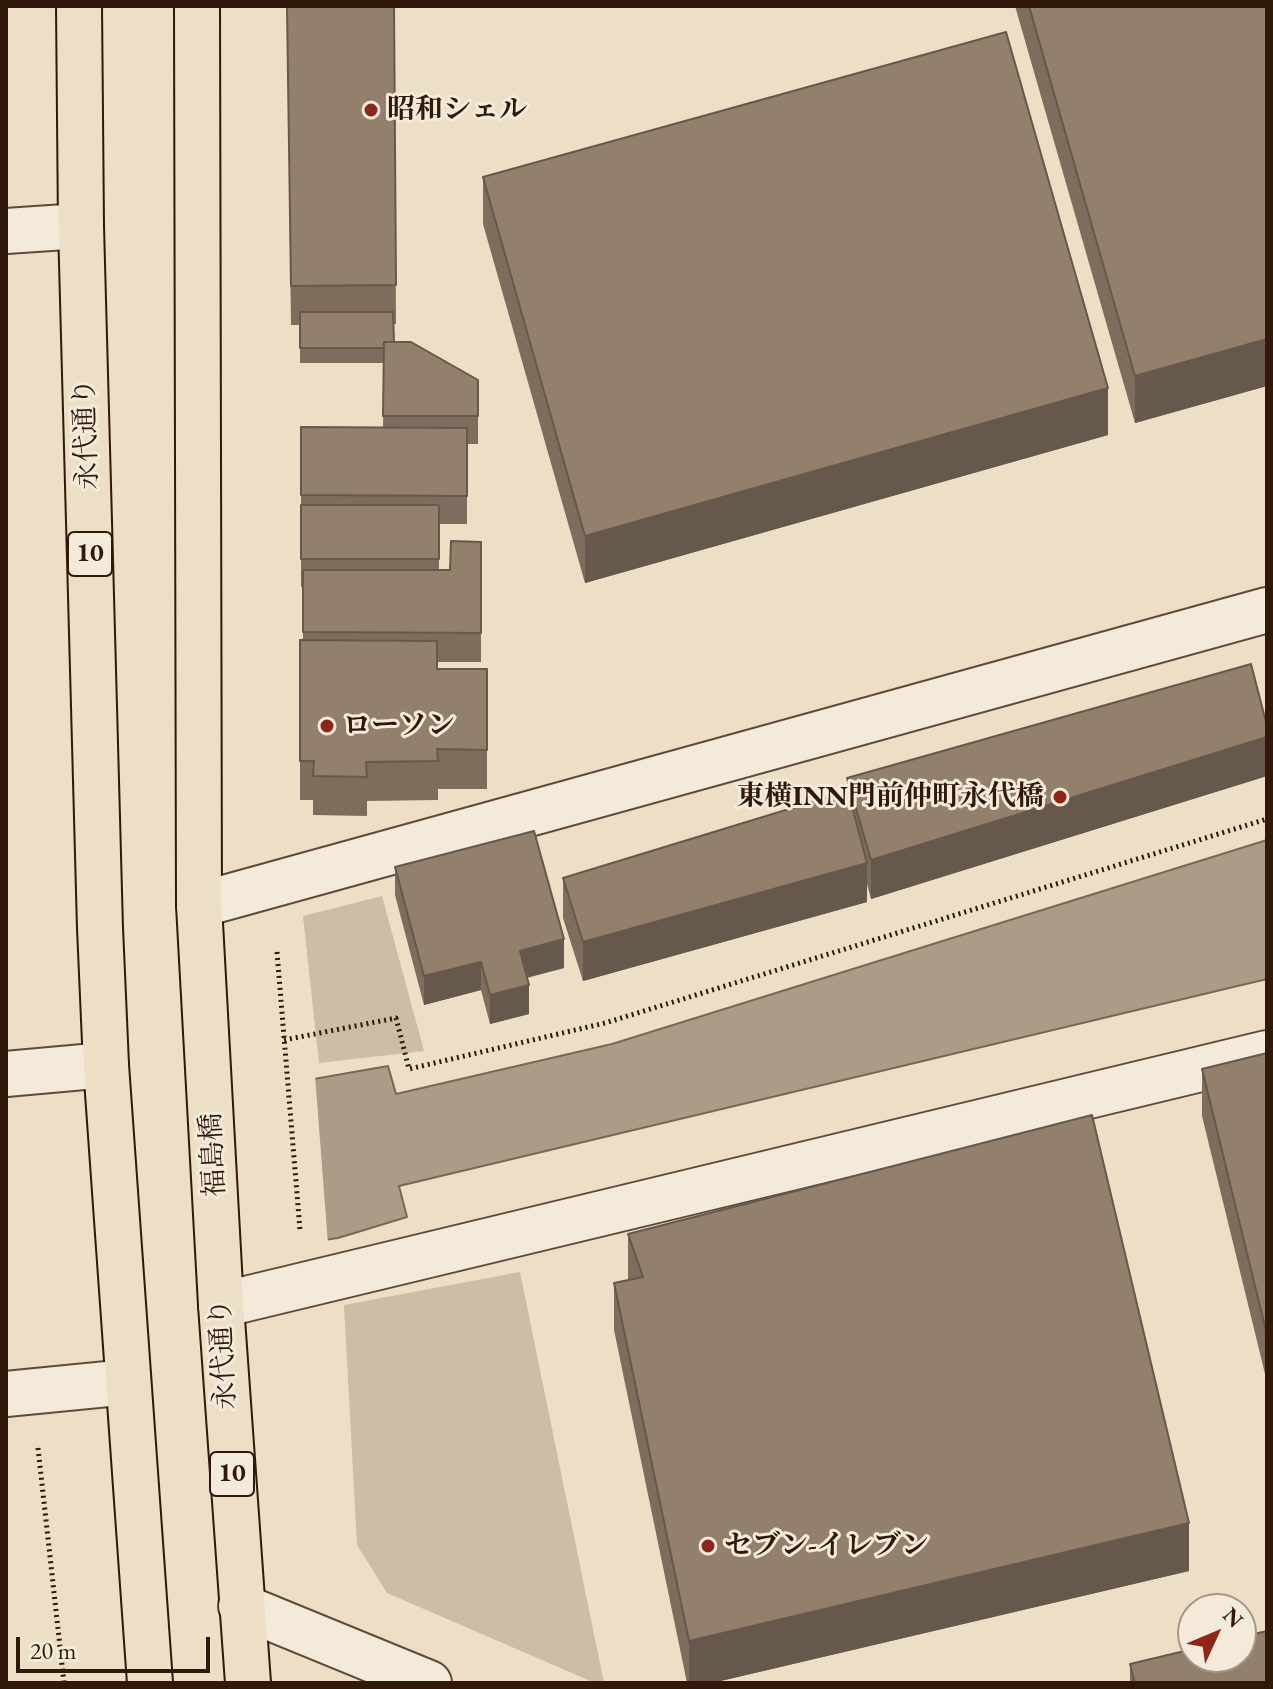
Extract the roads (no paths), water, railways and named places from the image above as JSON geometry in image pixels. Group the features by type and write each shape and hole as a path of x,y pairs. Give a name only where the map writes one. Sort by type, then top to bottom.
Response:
{"main road":[{"name":"永代通り","path":"79,6 81,226 107,1083"},
{"name":"10","path":"197,6 199,905"},
{"name":"福島橋","path":"199,905 220,1284"},
{"name":"10","path":"107,1083 150,1683"},
{"name":"永代通り","path":"220,1284 248,1683"}],"street":[{"path":"6,231 81,226"},
{"path":"199,905 1267,610"},
{"path":"220,1284 1267,1053"},
{"path":"6,1074 107,1083"},
{"path":"19,1393 128,1382"},
{"path":"241,1606 429,1683"}],"place":[{"name":"昭和シェル","path":"371,110"},
{"name":"ローソン","path":"327,726"},
{"name":"東横INN門前仲町永代橋","path":"1060,797"},
{"name":"セブン-イレブン","path":"708,1546"}]}
